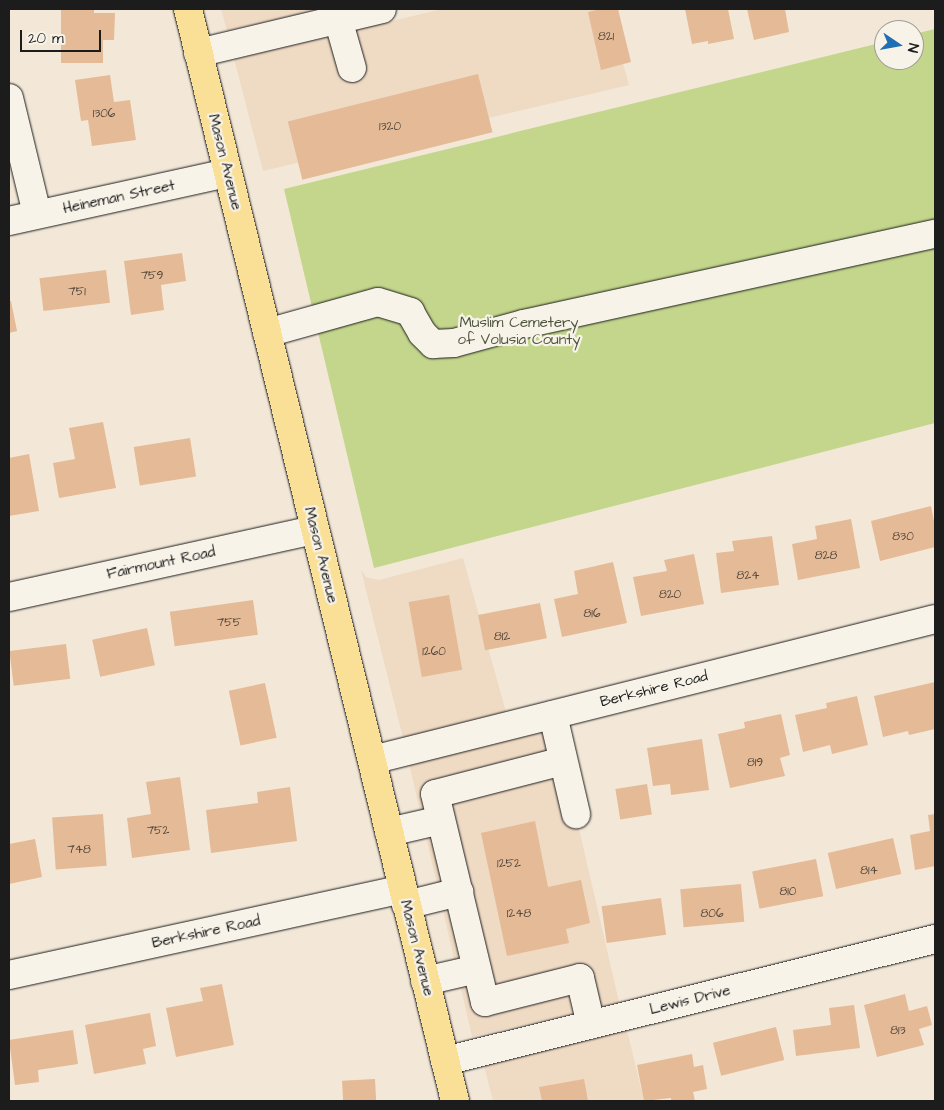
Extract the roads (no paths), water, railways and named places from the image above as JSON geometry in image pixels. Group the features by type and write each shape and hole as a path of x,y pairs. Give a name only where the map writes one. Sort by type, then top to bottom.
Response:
{"main road":[{"name":"Mason Avenue","path":"188,9 455,1101"}],"street":[{"path":"198,53 382,9"},
{"path":"338,19 352,68"},
{"path":"9,98 37,214"},
{"name":"Heineman Street","path":"9,221 228,173"},
{"path":"267,333 378,302 410,312 422,333 433,344 454,343 541,320 935,234"},
{"name":"Fairmount Road","path":"9,597 314,530"},
{"name":"Berkshire Road","path":"372,760 935,619"},
{"path":"553,715 576,814"},
{"path":"564,761 435,794 485,1002 580,978 591,1025"},
{"path":"389,832 441,820"},
{"name":"Berkshire Road","path":"9,975 404,897 459,892"},
{"name":"Lewis Drive","path":"445,1061 935,939"},
{"path":"425,981 477,969"}],"park label":[{"name":"Muslim Cemetery of Volusia County","path":"519,330"}]}
